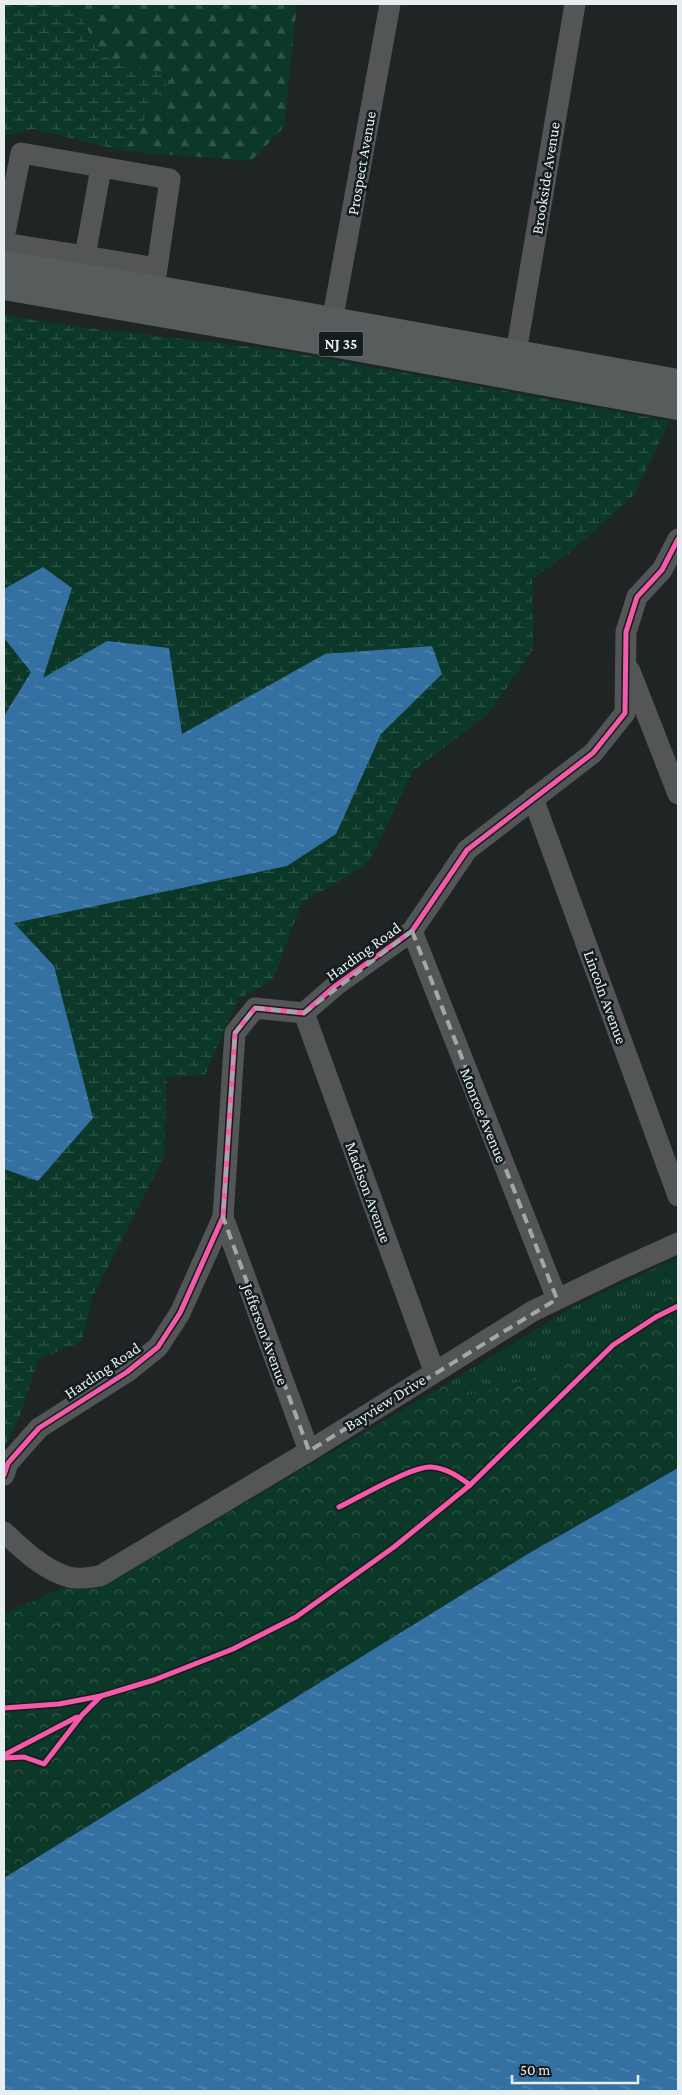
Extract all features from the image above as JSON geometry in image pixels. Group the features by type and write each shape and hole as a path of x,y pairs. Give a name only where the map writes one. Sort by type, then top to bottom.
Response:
{"highway":[{"name":"NJ 35","path":"4,265 82,266 155,279 332,322 678,383"},
{"name":"NJ 35","path":"4,286 322,341 678,406"}],"street":[{"name":"Prospect Avenue","path":"332,322 390,4"},
{"name":"Brookside Avenue","path":"516,353 575,4"},
{"path":"101,168 82,266 4,232 20,153 170,179 155,279"},
{"name":"Harding Road","path":"4,1474 8,1463 39,1428 127,1372 158,1347 180,1313 222,1217 235,1033 255,1008 304,1013 335,986 412,931 467,850 593,753 625,713 626,632 637,597 662,570 678,539"},
{"path":"626,661 678,794"},
{"name":"Lincoln Avenue","path":"534,798 678,1196"},
{"name":"Monroe Avenue","path":"412,931 557,1299"},
{"name":"Madison Avenue","path":"304,1013 434,1372"},
{"name":"Jefferson Avenue","path":"222,1217 309,1451"},
{"name":"Bayview Drive","path":"4,1532 25,1552 56,1572 70,1578 100,1576 309,1451 533,1311 678,1243"}],"highlighted area":[{"path":"412,931 557,1299 309,1451 223,1217 235,1033 255,1008 304,1013"}],"green space":[{"path":"4,4 74,4 102,56 172,77 124,151 33,129 4,136"},
{"path":"74,4 297,4 284,127 251,161 124,151 172,77 102,56"},
{"path":"4,315 64,325 278,350 670,421 634,495 572,551 532,579 533,649 489,713 413,771 367,865 302,902 272,981 238,999 205,1075 167,1077 164,1157 92,1298 82,1341 38,1360 21,1414 4,1449 4,1169 38,1181 54,966 13,923 287,866 335,834 381,734 442,674 325,654 182,734 107,641 43,679 72,588 43,568 4,589"},
{"path":"4,638 31,672 4,716"},
{"path":"678,1257 678,1293 652,1304 548,1374 466,1396 448,1383 573,1307"},
{"path":"678,1293 678,1468 526,1555 4,1878 4,1615 69,1584 120,1577 448,1383 466,1396 548,1374 652,1304"}],"water":[{"path":"43,567 72,588 43,678 107,641 169,648 182,734 325,654 432,646 442,674 381,734 336,834 287,866 14,923 54,966 93,1118 38,1181 4,1169 4,716 31,672 4,638 4,589"},
{"path":"678,1468 678,2091 4,2091 4,1878 526,1555"}],"cycle path":[{"path":"4,1475 8,1463 39,1428 127,1372 158,1347 180,1313 223,1217 235,1033 255,1008 304,1013 335,986 412,931 467,850 593,753 625,713 626,632 637,597 662,570 678,539"},
{"path":"4,1708 59,1704 101,1696 154,1680 233,1649 296,1617 394,1547 470,1485 613,1345 656,1317 678,1306"},
{"path":"339,1507 385,1483 422,1468 442,1469 470,1485"},
{"path":"4,1758 24,1757 44,1764 82,1715 101,1696"},
{"path":"4,1755 77,1717"}]}
